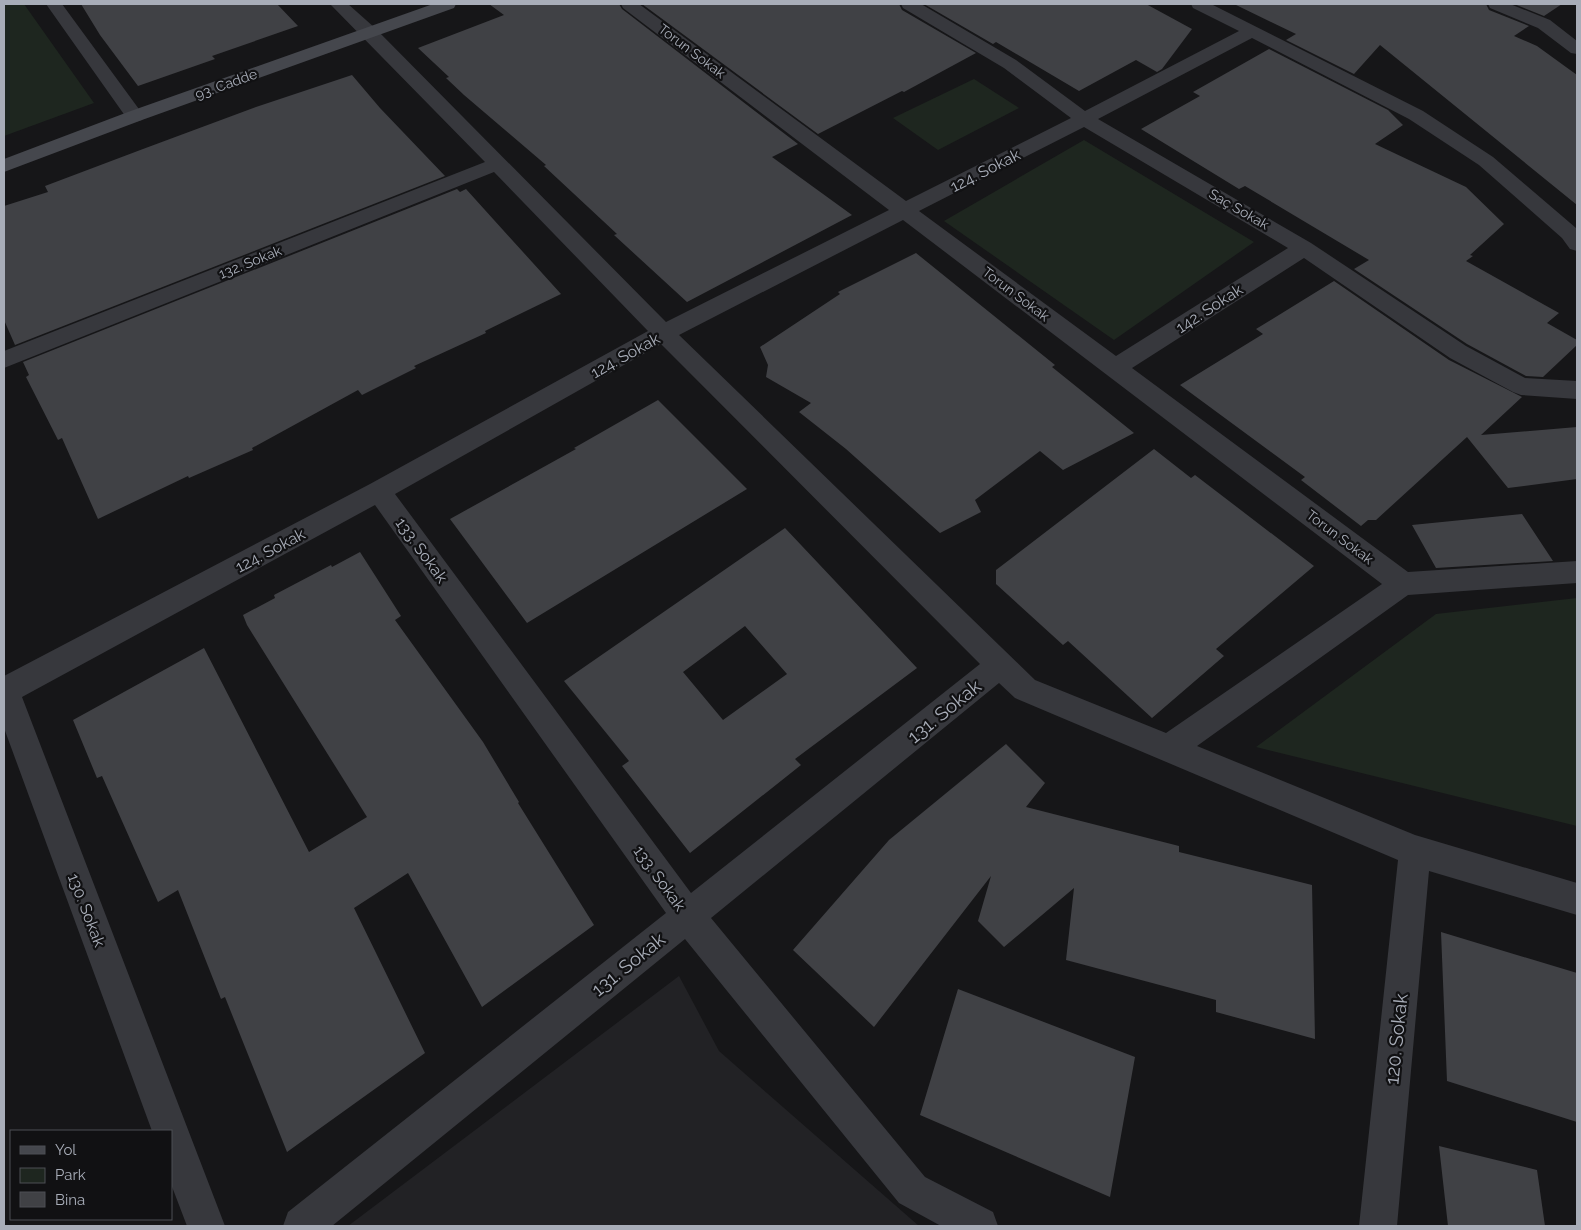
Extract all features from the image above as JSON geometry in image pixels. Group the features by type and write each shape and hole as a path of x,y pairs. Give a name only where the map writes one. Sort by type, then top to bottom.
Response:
{"main road":[{"name":"93. Cadde","path":"4,166 135,116 448,4"}],"street":[{"path":"54,4 135,116"},
{"path":"338,4 369,32 663,333 1025,689 1415,851 1577,899"},
{"name":"Torun Sokak","path":"629,4 1403,584"},
{"name":"Saç Sokak","path":"909,4 1010,64 1084,119 1304,248 1458,352 1521,386 1577,390"},
{"path":"1199,4 1416,115 1486,161 1569,233 1577,244"},
{"path":"1496,4 1544,24 1577,49"},
{"name":"124. Sokak","path":"4,691 379,491 663,333 1084,119 1253,30"},
{"name":"132. Sokak","path":"4,360 497,164"},
{"name":"142. Sokak","path":"1115,368 1304,248"},
{"name":"133. Sokak","path":"379,491 688,916 912,1190 980,1226"},
{"path":"1168,749 1403,584 1577,572"},
{"name":"131. Sokak","path":"302,1226 1000,665"},
{"name":"130. Sokak","path":"4,691 170,1130"},
{"name":"120. Sokak","path":"1378,1226 1415,851"},
{"name":"130. Sokak","path":"172,1135 206,1226"}],"shaded area":[{"path":"679,976 719,1051 919,1226 348,1226"}],"green space":[{"path":"4,4 24,4 94,103 4,136"},
{"path":"974,79 1019,108 938,150 893,118"},
{"path":"1084,140 1254,242 1114,340 944,221"},
{"path":"1577,598 1577,826 1256,747 1436,614"}],"building":[{"path":"81,4 277,4 298,26 212,56 215,59 138,86 100,35"},
{"path":"489,4 619,4 622,9 798,144 772,157 852,215 687,302 614,235 617,234 544,166 546,165 464,95 446,78 449,77 418,48 504,15"},
{"path":"642,4 899,4 902,10 976,53 904,92 902,91 818,134"},
{"path":"924,4 1146,4 1192,29 1162,69 1157,72 1136,60 1079,91 996,42 993,44"},
{"path":"1234,4 1486,4 1489,10 1529,26 1514,36 1537,46 1577,75 1577,205 1380,45 1354,74 1286,40 1296,34"},
{"path":"1514,4 1562,4 1544,16"},
{"path":"1269,49 1388,110 1403,125 1375,144 1466,187 1504,224 1470,255 1473,256 1466,261 1559,313 1547,323 1577,340 1577,345 1543,377 1526,376 1467,344 1354,269 1369,260 1245,186 1239,189 1141,129 1200,96 1193,92"},
{"path":"352,75 380,108 445,176 15,345 4,320 4,206 48,192 45,186 143,149 256,107"},
{"path":"457,189 460,192 466,189 561,294 485,331 486,333 414,366 416,368 362,395 358,390 252,448 253,450 189,478 188,476 98,519 62,438 58,440 26,377 29,375 23,362"},
{"path":"916,253 1055,365 1052,367 1134,433 1063,470 1040,451 975,500 981,512 940,533 846,449 799,412 811,403 766,377 768,365 760,347 840,294 838,292"},
{"path":"1334,281 1449,360 1522,397 1481,435 1577,427 1577,479 1508,488 1467,437 1376,520 1368,520 1361,526 1301,480 1305,477 1180,385 1263,334 1256,329"},
{"path":"658,400 747,489 527,623 450,519 576,449 574,448"},
{"path":"1154,449 1191,478 1195,475 1314,566 1216,649 1224,656 1152,718 1068,641 1063,645 996,584 996,570"},
{"path":"1522,514 1553,561 1436,568 1412,525"},
{"path":"785,528 917,668 795,759 801,765 690,853 622,766 629,761 564,681","holes":["745,626 787,674 723,720 683,672"]},
{"path":"360,552 401,616 395,620 483,742 518,803 594,925 482,1007 408,873 354,908 425,1053 287,1152 225,997 221,999 178,890 158,902 102,776 97,778 73,720 204,648 309,852 367,817 247,625 243,615 275,598 274,595"},
{"path":"1006,744 1045,783 1026,807 1179,846 1179,852 1312,885 1315,1039 1216,1012 1216,1000 1066,960 1074,888 1004,947 978,921 991,876 874,1027 793,950 889,840"},
{"path":"1441,932 1577,973 1577,1122 1447,1081"},
{"path":"958,989 1135,1057 1110,1197 920,1115"},
{"path":"1439,1146 1537,1170 1545,1226 1448,1226"}]}
